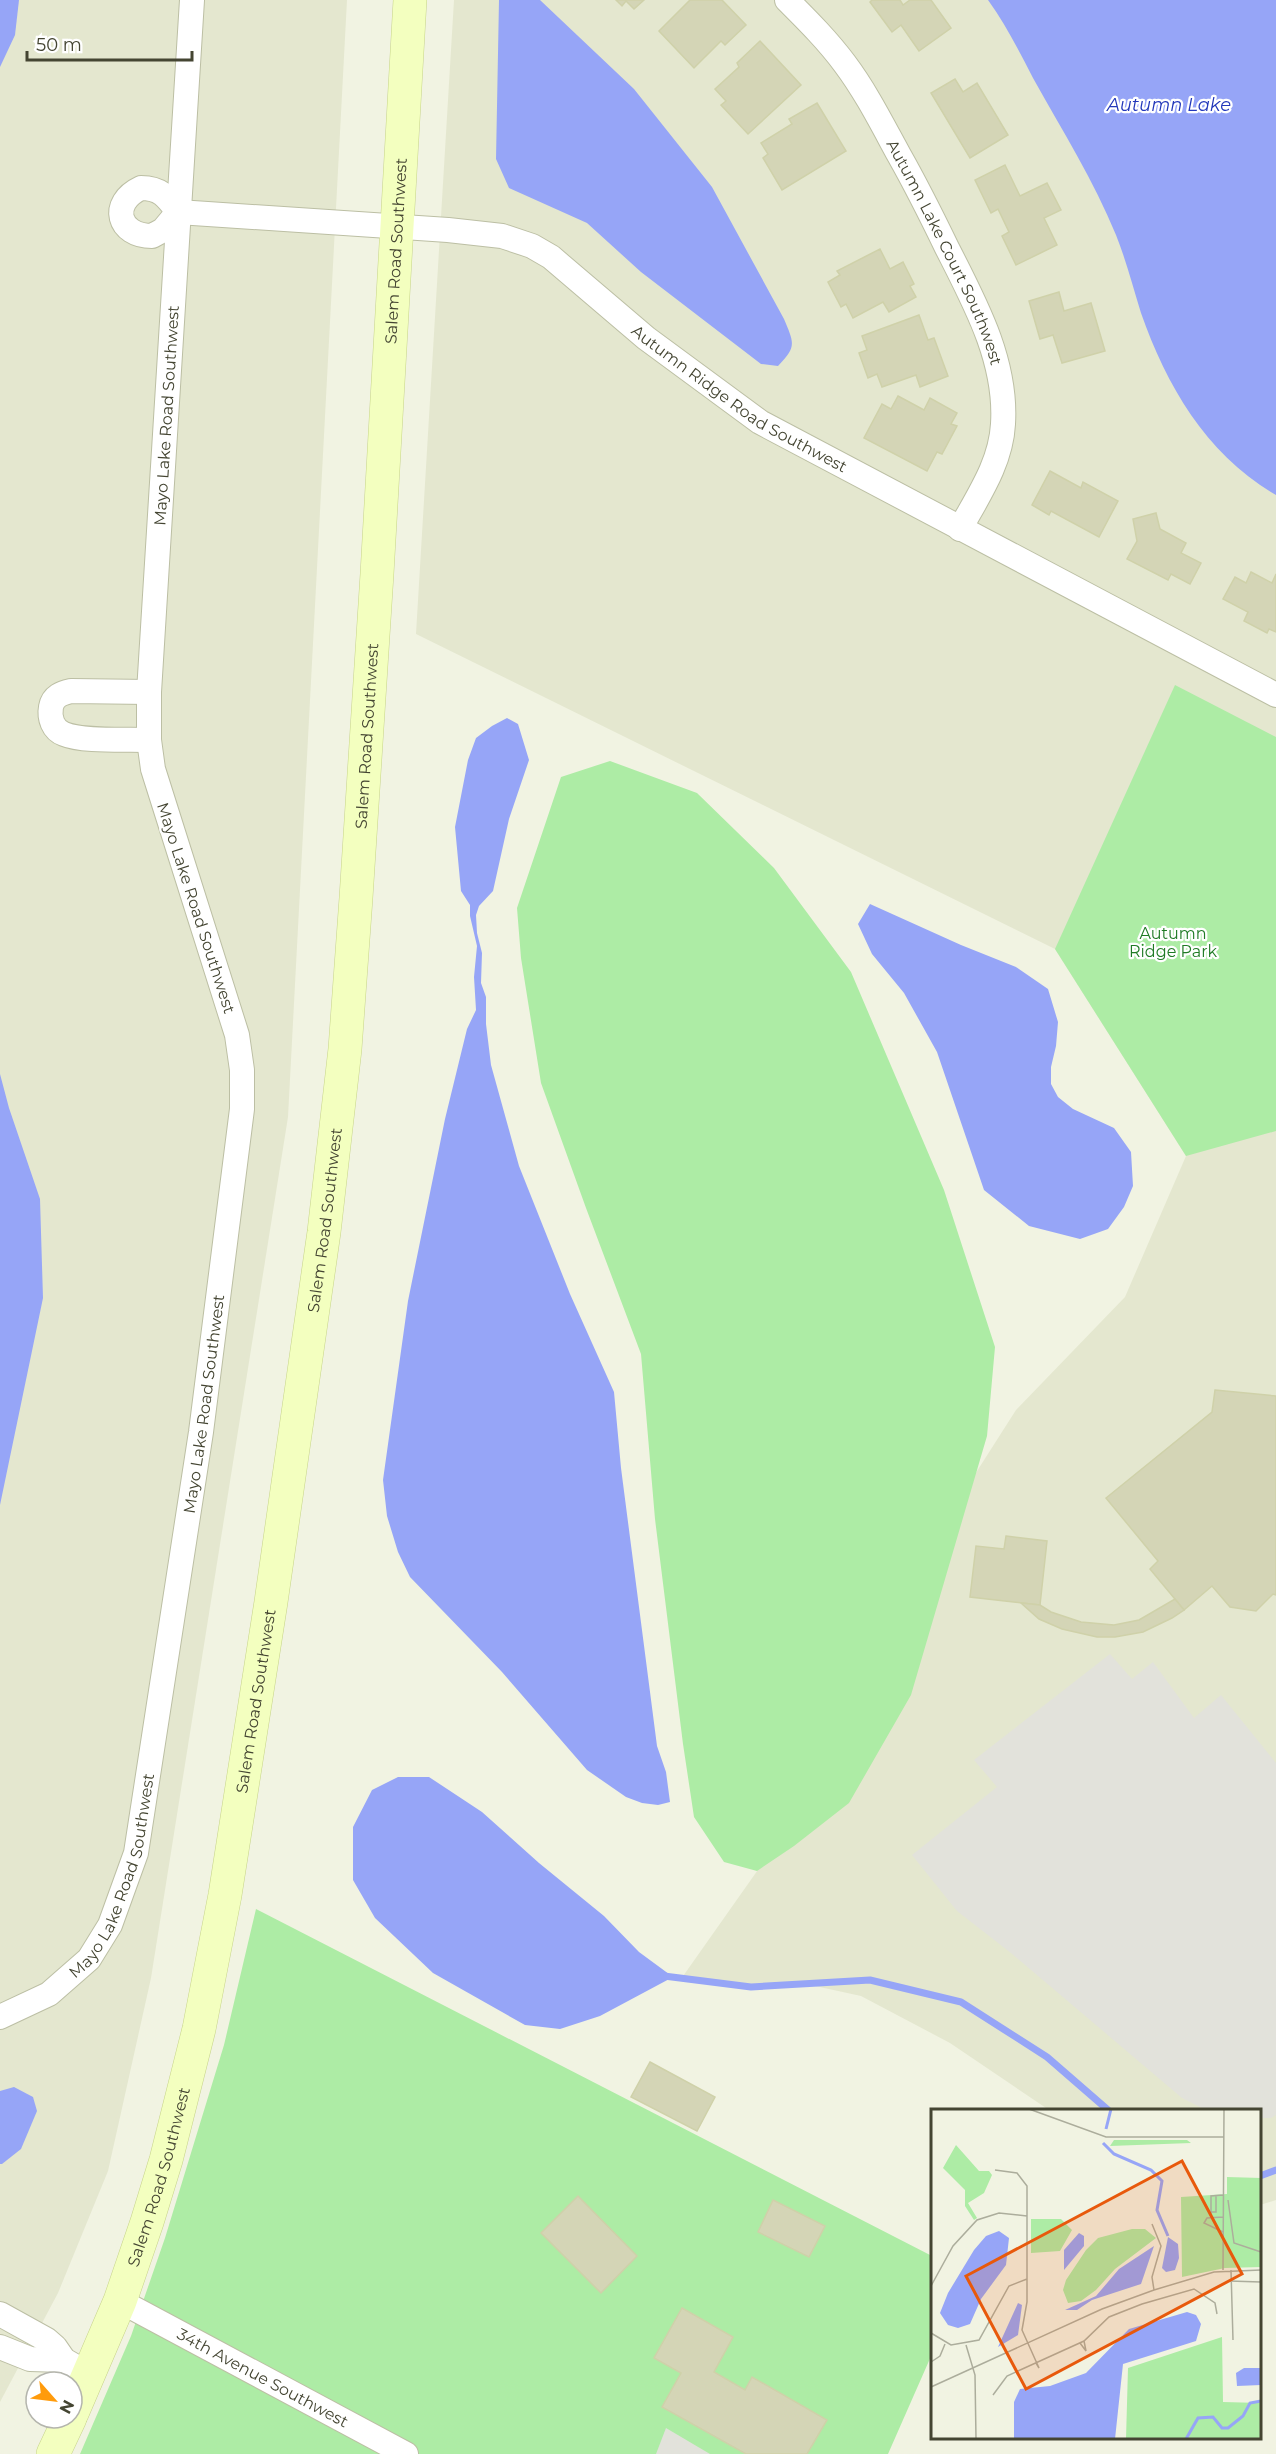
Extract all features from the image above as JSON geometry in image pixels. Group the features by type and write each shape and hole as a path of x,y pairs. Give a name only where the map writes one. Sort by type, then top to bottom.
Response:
{"main road":[{"name":"Salem Road Southwest","path":"77,2368 120,2301 169,2149 199,2029 216,1947 271,1602 324,1232 346,1037 377,574 410,0"},
{"path":"53,2454 64,2430"}],"street":[{"name":"Mayo Lake Road Southwest","path":"0,2018 49,1994 89,1959 110,1925 136,1852 201,1432 242,1109 242,1070 237,1035 162,804 149,740 149,692 192,0"},
{"name":"Autumn Lake Court Southwest","path":"787,0 820,33 869,100 914,181 969,291 987,333 1002,392 1003,427 1000,449 960,529"},
{"name":"Autumn Ridge Road Southwest","path":"178,212 502,236 532,246 551,257 646,338 743,411 776,432 1276,695"},
{"path":"149,692 71,691 60,693 52,704 50,716 54,726 62,734 79,737 149,740"},
{"name":"34th Avenue Southwest","path":"120,2301 406,2454"},
{"path":"0,2314 47,2340 77,2368"},
{"path":"0,2346 16,2355 30,2359 77,2368"}],"shaded area":[{"path":"0,0 347,0 288,1117 151,1978 108,2171 58,2293 0,2402"},
{"path":"454,0 1276,0 1276,2200 1261,2205 1261,2109 1048,2109 950,2043 861,1996 806,1984 751,1987 681,1979 893,1678 933,1540 1016,1410 1125,1297 1186,1156 1055,949 416,634"},
{"path":"1110,1654 1132,1679 1153,1662 1194,1718 1221,1695 1276,1763 1276,2115 1271,2118 1261,2118 1261,2109 1204,2109 1182,2098 1011,1953 957,1911 912,1855 997,1787 974,1760"},
{"path":"666,2428 710,2454 656,2454"}],"green space":[{"name":"Autumn Ridge Park","path":"1175,685 1276,737 1276,1131 1186,1156 1055,949"},
{"path":"610,761 697,793 774,868 851,972 944,1190 995,1347 987,1436 911,1695 849,1803 794,1846 757,1871 724,1862 694,1817 655,1519 641,1354 541,1083 521,958 517,908 561,777"},
{"path":"256,1909 931,2255 931,2356 888,2454 80,2454 131,2336 165,2238 224,2045"}],"water":[{"path":"0,0 19,0 15,35 0,67"},
{"path":"499,0 540,0 634,89 712,187 784,319 792,339 791,349 778,366 761,364 641,272 587,223 509,188 496,159"},
{"name":"Autumn Lake","path":"988,0 1276,0 1276,495 1251,479 1229,460 1192,417 1177,393 1151,340 1120,244 1098,195 1012,38"},
{"path":"507,718 518,724 529,760 509,819 493,891 479,906 476,915 477,933 482,953 481,983 486,997 486,1024 491,1065 519,1166 570,1294 614,1392 621,1468 657,1746 666,1772 670,1802 658,1805 642,1803 626,1797 587,1770 502,1672 410,1577 398,1552 387,1516 383,1480 408,1301 445,1119 467,1029 476,1010 474,977 477,946 470,916 470,905 461,891 455,827 468,760 476,738"},
{"path":"870,904 1016,967 1048,989 1058,1022 1051,1067 1051,1084 1058,1097 1073,1109 1114,1128 1131,1152 1133,1186 1124,1207 1108,1229 1080,1239 1029,1226 984,1190 937,1052 904,993 872,954 858,924"},
{"path":"0,1074 40,1199 43,1298 0,1505"},
{"path":"398,1777 429,1777 482,1812 539,1863 604,1916 639,1952 673,1977 600,2016 560,2029 525,2025 433,1973 375,1918 353,1880 353,1827 372,1790"},
{"path":"14,2087 33,2097 37,2111 21,2149 0,2164 0,2091"}],"building":[{"path":"616,0 644,0 634,9 626,1 622,6"},
{"path":"690,0 722,0 746,25 725,45 721,41 694,68 659,31"},
{"path":"872,0 900,0 903,5 910,0 931,0 951,28 919,51 901,25 892,32 870,2"},
{"path":"760,41 801,85 748,134 721,105 726,101 715,89 739,67 737,63"},
{"path":"955,79 963,92 977,83 1008,135 970,158 931,93"},
{"path":"817,103 846,151 782,190 763,158 768,154 761,143 792,124 789,119"},
{"path":"1005,165 1020,196 1047,183 1061,210 1044,218 1057,245 1016,265 1002,236 1009,232 998,209 991,213 975,180"},
{"path":"880,249 890,269 903,262 914,284 910,286 916,297 889,312 883,302 853,318 846,304 841,307 828,282 840,275 837,271"},
{"path":"1059,292 1064,311 1091,303 1105,351 1062,363 1053,335 1040,339 1029,301"},
{"path":"919,315 928,340 934,338 948,376 920,387 916,375 882,387 877,374 868,378 859,353 867,350 862,336"},
{"path":"898,396 924,410 930,398 957,413 951,424 957,426 942,454 937,452 927,471 864,438 882,404 891,409"},
{"path":"1050,471 1081,488 1083,482 1118,501 1099,537 1051,511 1049,515 1032,505"},
{"path":"1156,513 1160,529 1186,543 1181,553 1201,563 1190,584 1171,574 1168,580 1127,559 1137,541 1133,519"},
{"path":"1251,572 1272,583 1276,574 1276,632 1269,629 1267,633 1244,621 1248,612 1223,599 1235,577 1246,583"},
{"path":"1215,1390 1276,1396 1276,1595 1273,1594 1256,1611 1230,1607 1212,1586 1184,1610 1150,1569 1158,1561 1106,1498 1212,1412"},
{"path":"1006,1536 1047,1541 1040,1605 970,1597 976,1546 1004,1549"},
{"path":"1175,1599 1184,1610 1172,1618 1143,1632 1115,1637 1097,1637 1062,1629 1039,1619 1021,1603 1040,1605 1051,1612 1081,1622 1114,1625 1139,1620"},
{"path":"650,2062 715,2097 697,2131 631,2097"},
{"path":"578,2196 637,2256 601,2293 541,2233"},
{"path":"773,2200 825,2226 809,2257 758,2232"},
{"path":"682,2308 733,2337 714,2372 745,2390 752,2377 827,2420 807,2454 746,2454 662,2407 681,2373 654,2358"}],"waterway":[{"path":"664,1976 751,1987 870,1980 961,2002 1047,2057 1107,2109"},
{"path":"1261,2176 1276,2170"}]}
